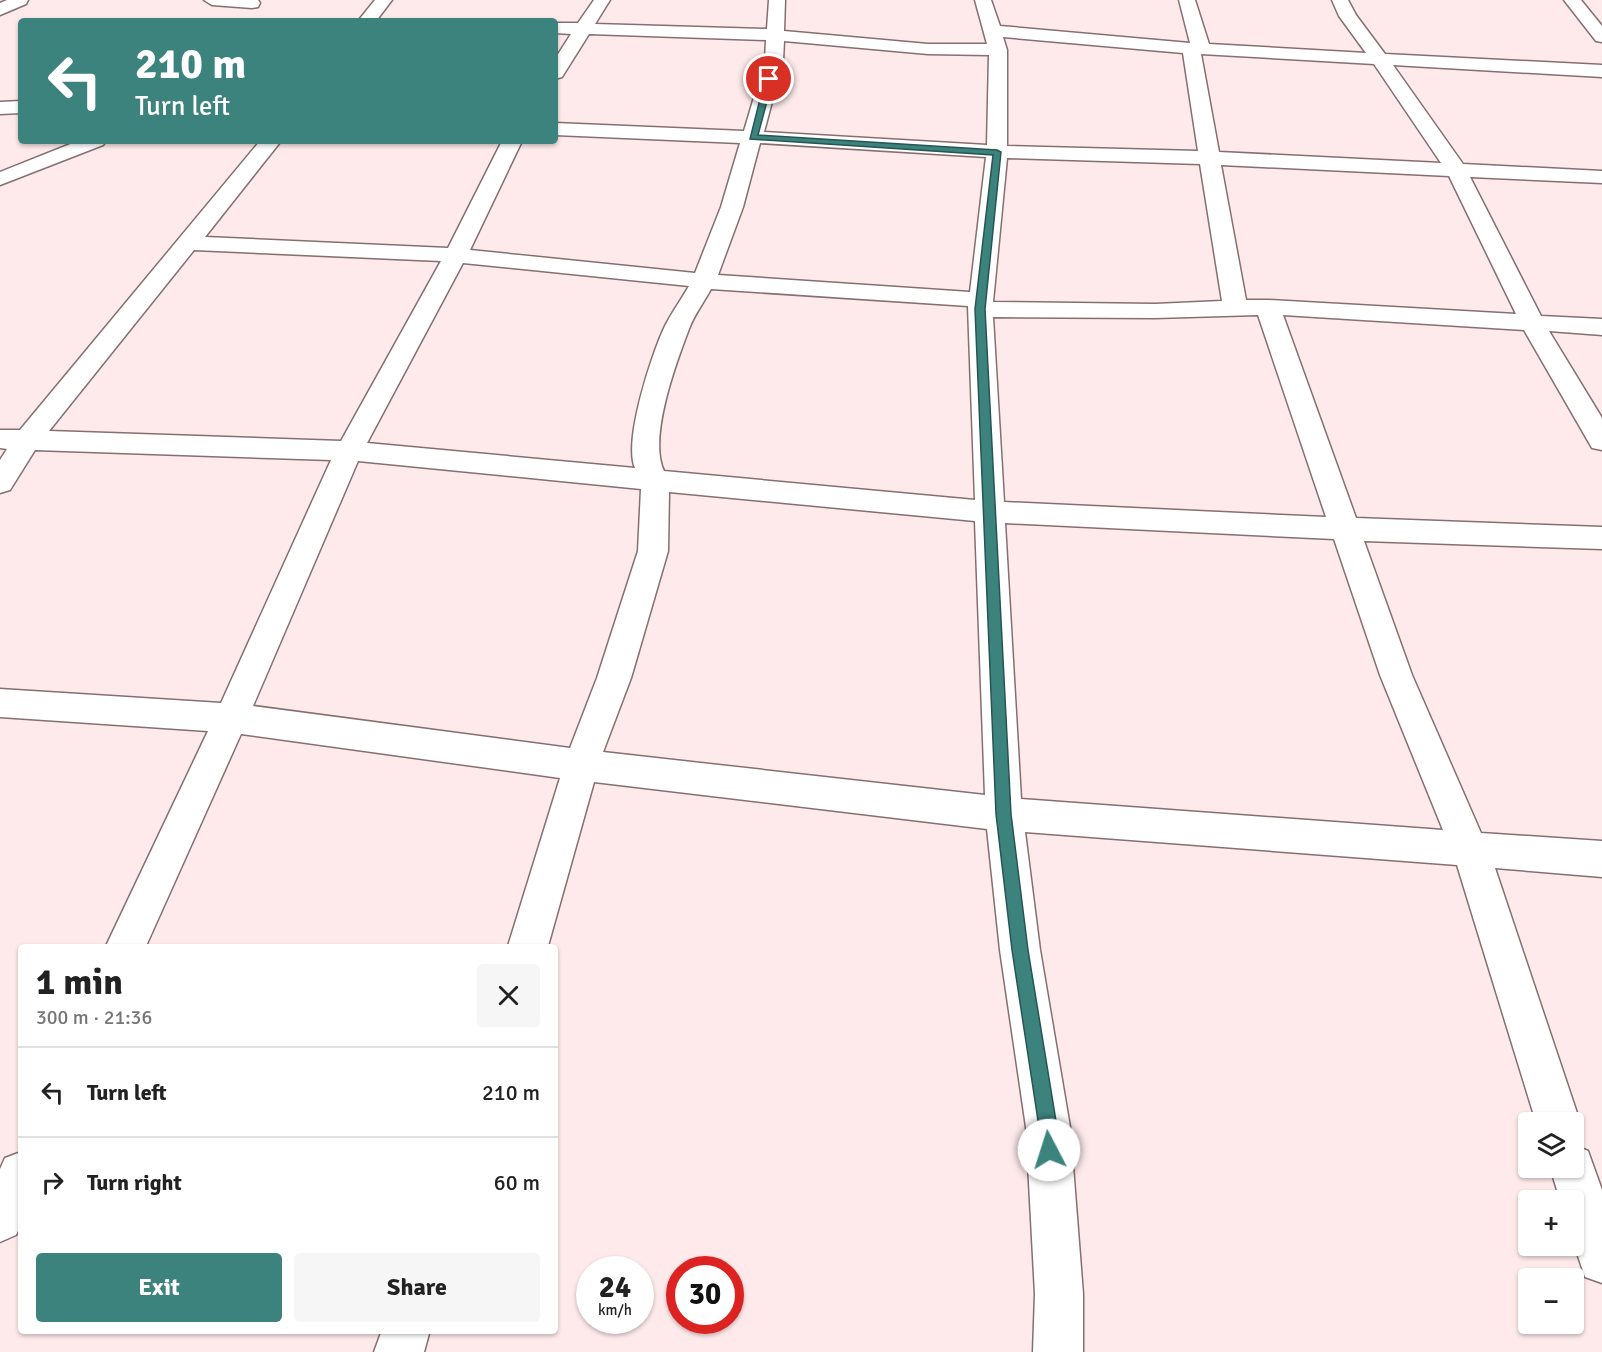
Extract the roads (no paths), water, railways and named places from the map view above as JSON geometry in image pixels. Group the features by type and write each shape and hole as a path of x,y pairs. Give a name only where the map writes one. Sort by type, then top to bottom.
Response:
{"street":[{"path":"0,10 20,0"},
{"path":"212,0 253,1"},
{"path":"369,18 384,0"},
{"path":"558,68 602,0"},
{"path":"529,944 581,765 614,678 653,551 655,481 647,464 644,447 651,406 677,327 704,280 732,207 774,60 777,0"},
{"path":"983,0 994,41 997,152 980,304 1004,814 1020,950 1048,1127 1059,1294 1058,1352"},
{"path":"1187,0 1235,308"},
{"path":"1340,0 1348,16 1380,58 1456,169 1532,323 1602,441"},
{"path":"1572,0 1596,22 1602,37"},
{"path":"235,18 253,1"},
{"path":"558,28 774,35 928,49 994,41 1380,58 1602,71"},
{"path":"0,108 18,107"},
{"path":"558,129 753,137 997,152 1210,158 1602,177"},
{"path":"0,179 88,144"},
{"path":"0,483 13,439 188,243 269,144"},
{"path":"127,944 231,718 349,451 456,255 511,144"},
{"path":"188,243 456,255 704,280 980,304 1155,311 1269,307 1602,327"},
{"path":"1269,307 1396,675 1470,849 1555,1112"},
{"path":"13,439 349,451 988,512 1602,538"},
{"path":"0,703 231,718 581,765 1004,814 1602,859"},
{"path":"1576,1178 1602,1260"},
{"path":"0,1219 18,1180"},
{"path":"399,1352 405,1334"}]}
